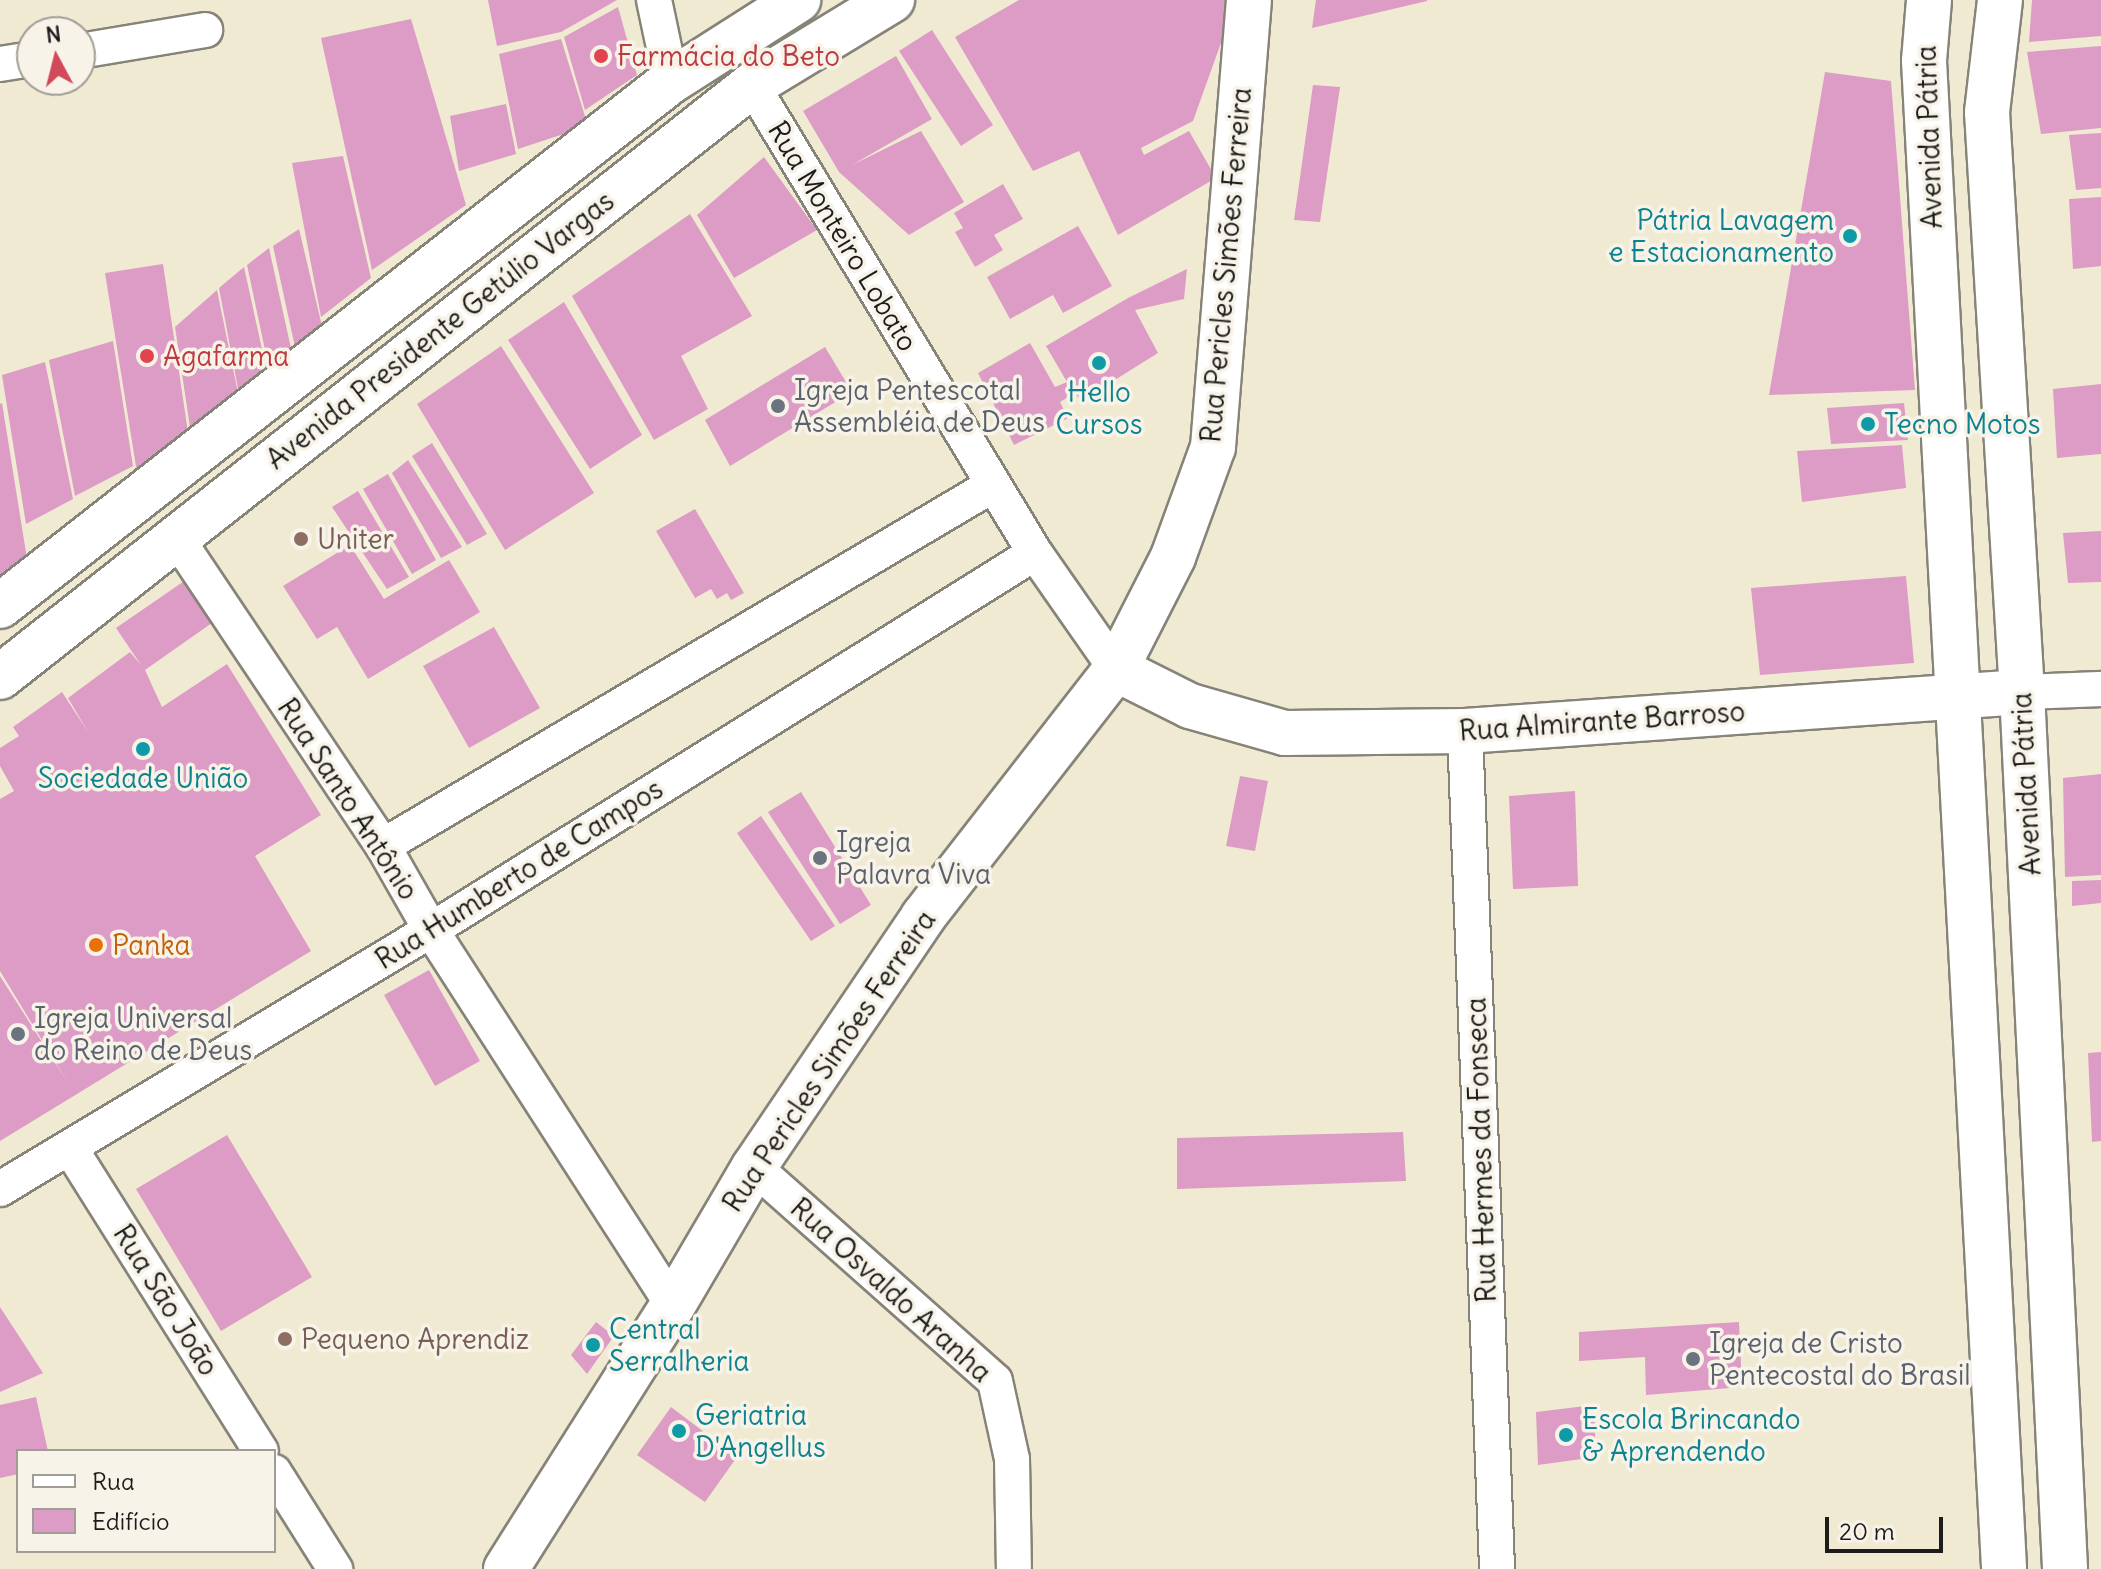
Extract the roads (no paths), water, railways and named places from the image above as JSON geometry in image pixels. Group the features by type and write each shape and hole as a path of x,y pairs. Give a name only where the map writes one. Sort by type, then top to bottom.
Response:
{"street":[{"path":"654,0 671,81"},
{"name":"Avenida Presidente Getúlio Vargas","path":"0,606 671,81 798,0"},
{"name":"Avenida Presidente Getúlio Vargas","path":"0,677 752,85 892,0"},
{"name":"Rua Pericles Simões Ferreira","path":"506,1569 673,1305 754,1167 923,917 1116,669 1173,557 1213,447 1249,0"},
{"name":"Avenida Pátria","path":"1929,0 1924,61 2004,1569"},
{"name":"Avenida Pátria","path":"2000,0 1987,112 2022,692 2065,1569"},
{"path":"96,48 205,30"},
{"path":"1924,61 1991,65"},
{"name":"Rua Monteiro Lobato","path":"752,85 1035,553 1116,669"},
{"path":"383,846 993,485"},
{"name":"Rua Santo Antônio","path":"176,537 383,846 431,930 673,1305"},
{"name":"Rua Humberto de Campos","path":"0,1189 431,930 1035,553"},
{"name":"Rua Almirante Barroso","path":"1116,669 1190,706 1285,733 1465,731 2101,689"},
{"name":"Rua Hermes da Fonseca","path":"1465,731 1497,1569"},
{"name":"Rua São João","path":"70,1148 260,1449"},
{"name":"Rua Osvaldo Aranha","path":"754,1167 995,1381 1012,1459 1014,1569"},
{"path":"276,1475 335,1569"}],"place":[{"name":"Farmácia do Beto","path":"601,56"},
{"name":"Pátria Lavagem e Estacionamento","path":"1850,236"},
{"name":"Agafarma","path":"147,356"},
{"name":"Hello Cursos","path":"1099,363"},
{"name":"Igreja Pentescotal Assembléia de Deus","path":"778,406"},
{"name":"Tecno Motos","path":"1868,424"},
{"name":"Uniter","path":"301,539"},
{"name":"Sociedade União","path":"143,749"},
{"name":"Igreja Palavra Viva","path":"820,858"},
{"name":"Panka","path":"96,945"},
{"name":"Igreja Universal do Reino de Deus","path":"18,1034"},
{"name":"Pequeno Aprendiz","path":"285,1339"},
{"name":"Central Serralheria","path":"593,1345"},
{"name":"Igreja de Cristo Pentecostal do Brasil","path":"1693,1359"},
{"name":"Geriatria D'Angellus","path":"679,1431"},
{"name":"Escola Brincando & Aprendendo","path":"1566,1435"}]}
